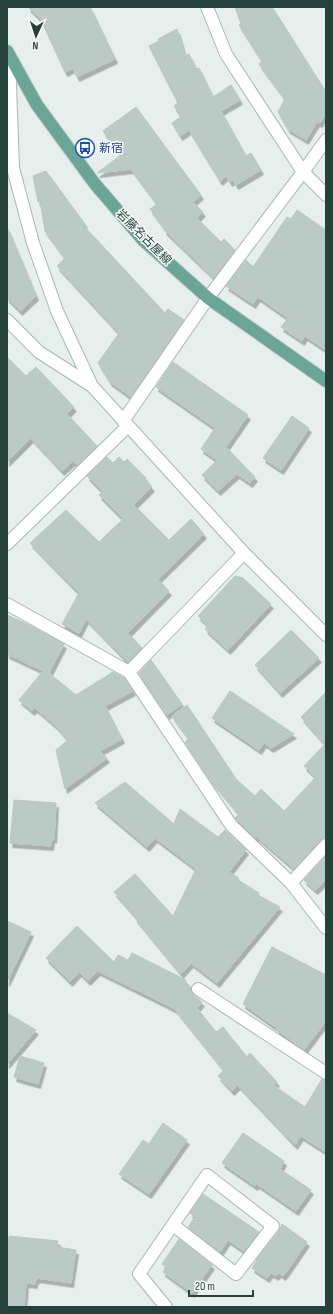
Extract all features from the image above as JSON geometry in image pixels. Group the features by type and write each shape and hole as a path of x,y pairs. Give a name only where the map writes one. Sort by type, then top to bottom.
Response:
{"main road":[{"name":"岩藤名古屋線","path":"8,54 37,105 95,184 143,240 208,298 326,381"}],"street":[{"path":"207,7 226,54 303,172 326,195"},
{"path":"8,54 10,170 33,243 57,311 92,386 244,553 326,635"},
{"path":"9,537 125,424 208,298 326,140"},
{"path":"7,320 39,352 92,386"},
{"path":"129,672 244,553"},
{"path":"7,604 129,672 231,825 291,883 326,928"},
{"path":"291,883 326,845"},
{"path":"198,990 326,1073"},
{"path":"166,1307 139,1274 173,1225 207,1176 273,1226 236,1274 173,1225"}],"building":[{"path":"28,7 90,7 115,59 77,77 73,68 65,72 41,20"},
{"path":"235,7 272,7 326,92 326,113 320,123 317,122 306,140 288,129 278,112 285,99 259,64 262,61 239,25 241,24"},
{"path":"177,29 185,56 189,54 196,69 199,68 213,97 231,85 240,100 221,111 246,156 251,153 261,170 236,185 233,180 230,182 226,176 220,181 189,130 180,136 172,123 181,117 174,106 178,103 149,46 159,41 158,39"},
{"path":"136,107 201,195 193,202 203,212 197,218 221,242 224,239 235,250 214,278 164,230 165,229 150,209 157,204 131,169 97,173 121,155 103,131"},
{"path":"46,171 85,224 83,225 165,313 168,309 184,320 131,397 110,382 98,363 119,333 57,266 65,258 45,231 40,201 38,202 33,176"},
{"path":"297,210 326,230 326,350 305,336 302,341 281,327 288,318 258,297 253,304 226,286 246,260 253,267 287,217 291,219"},
{"path":"7,227 36,296 20,311 7,298"},
{"path":"7,357 26,376 36,367 74,407 67,414 97,446 77,465 73,461 62,471 31,438 7,462"},
{"path":"173,362 248,415 226,447 255,477 250,483 237,474 218,491 202,475 217,460 201,449 215,428 156,387"},
{"path":"292,416 309,428 281,470 263,458"},
{"path":"107,457 113,463 119,457 124,462 127,459 146,478 145,479 152,487 134,505 169,540 191,519 204,534 158,579 169,591 128,633 142,648 128,662 86,619 79,633 62,624 79,593 30,543 66,510 99,542 123,519 99,495 103,492 87,476"},
{"path":"235,576 243,578 271,604 228,650 205,629 208,625 198,616"},
{"path":"7,615 64,644 49,673 76,695 113,672 124,678 133,691 105,706 122,739 100,751 107,758 65,789 56,750 68,740 56,726 35,708 32,711 19,700 43,671 7,654"},
{"path":"291,630 319,658 280,693 255,665"},
{"path":"151,660 182,704 167,715 139,673"},
{"path":"230,691 294,734 271,748 264,743 259,750 212,718"},
{"path":"326,692 326,838 320,840 294,869 256,836 255,838 235,818 239,814 210,779 185,742 189,739 172,716 187,705 236,779 255,796 261,789 284,811 316,777 304,766 325,744 301,717"},
{"path":"125,782 174,824 180,809 218,837 225,830 246,850 229,872 239,878 238,880 259,893 258,895 280,907 217,983 191,963 181,974 135,918 136,917 114,892 135,874 173,916 196,869 155,838 147,847 95,803"},
{"path":"14,800 56,803 54,839 52,838 51,846 10,843"},
{"path":"326,856 326,880 315,890 304,880"},
{"path":"7,921 31,932 7,982"},
{"path":"77,926 114,962 118,955 128,960 132,953 184,979 191,988 192,993 202,1002 197,1008 216,1032 223,1027 247,1057 250,1053 277,1082 273,1085 305,1107 322,1079 326,1080 326,1152 301,1136 295,1145 238,1085 232,1091 218,1076 224,1070 175,1009 98,971 88,981 79,972 70,982 46,958"},
{"path":"272,947 326,975 326,1021 304,1050 276,1029 277,1028 243,1004"},
{"path":"7,1013 36,1030 7,1064"},
{"path":"20,1056 44,1063 38,1084 14,1077"},
{"path":"163,1123 187,1140 149,1194 119,1174 143,1140 149,1144"},
{"path":"243,1133 284,1161 280,1169 311,1190 296,1211 257,1184 255,1186 222,1163"},
{"path":"203,1194 259,1232 244,1251 228,1240 220,1252 188,1227 195,1217 190,1213"},
{"path":"282,1224 307,1242 283,1276 279,1273 276,1276 271,1273 267,1278 252,1268 256,1260 279,1231"},
{"path":"9,1236 58,1241 57,1247 76,1250 71,1283 37,1278 37,1280 35,1279 35,1284 26,1283 24,1307 7,1307 7,1239 9,1239"},
{"path":"179,1239 212,1265 192,1293 163,1272 166,1267 162,1264"}],"place":[{"name":"新宿","path":"85,148"}]}
